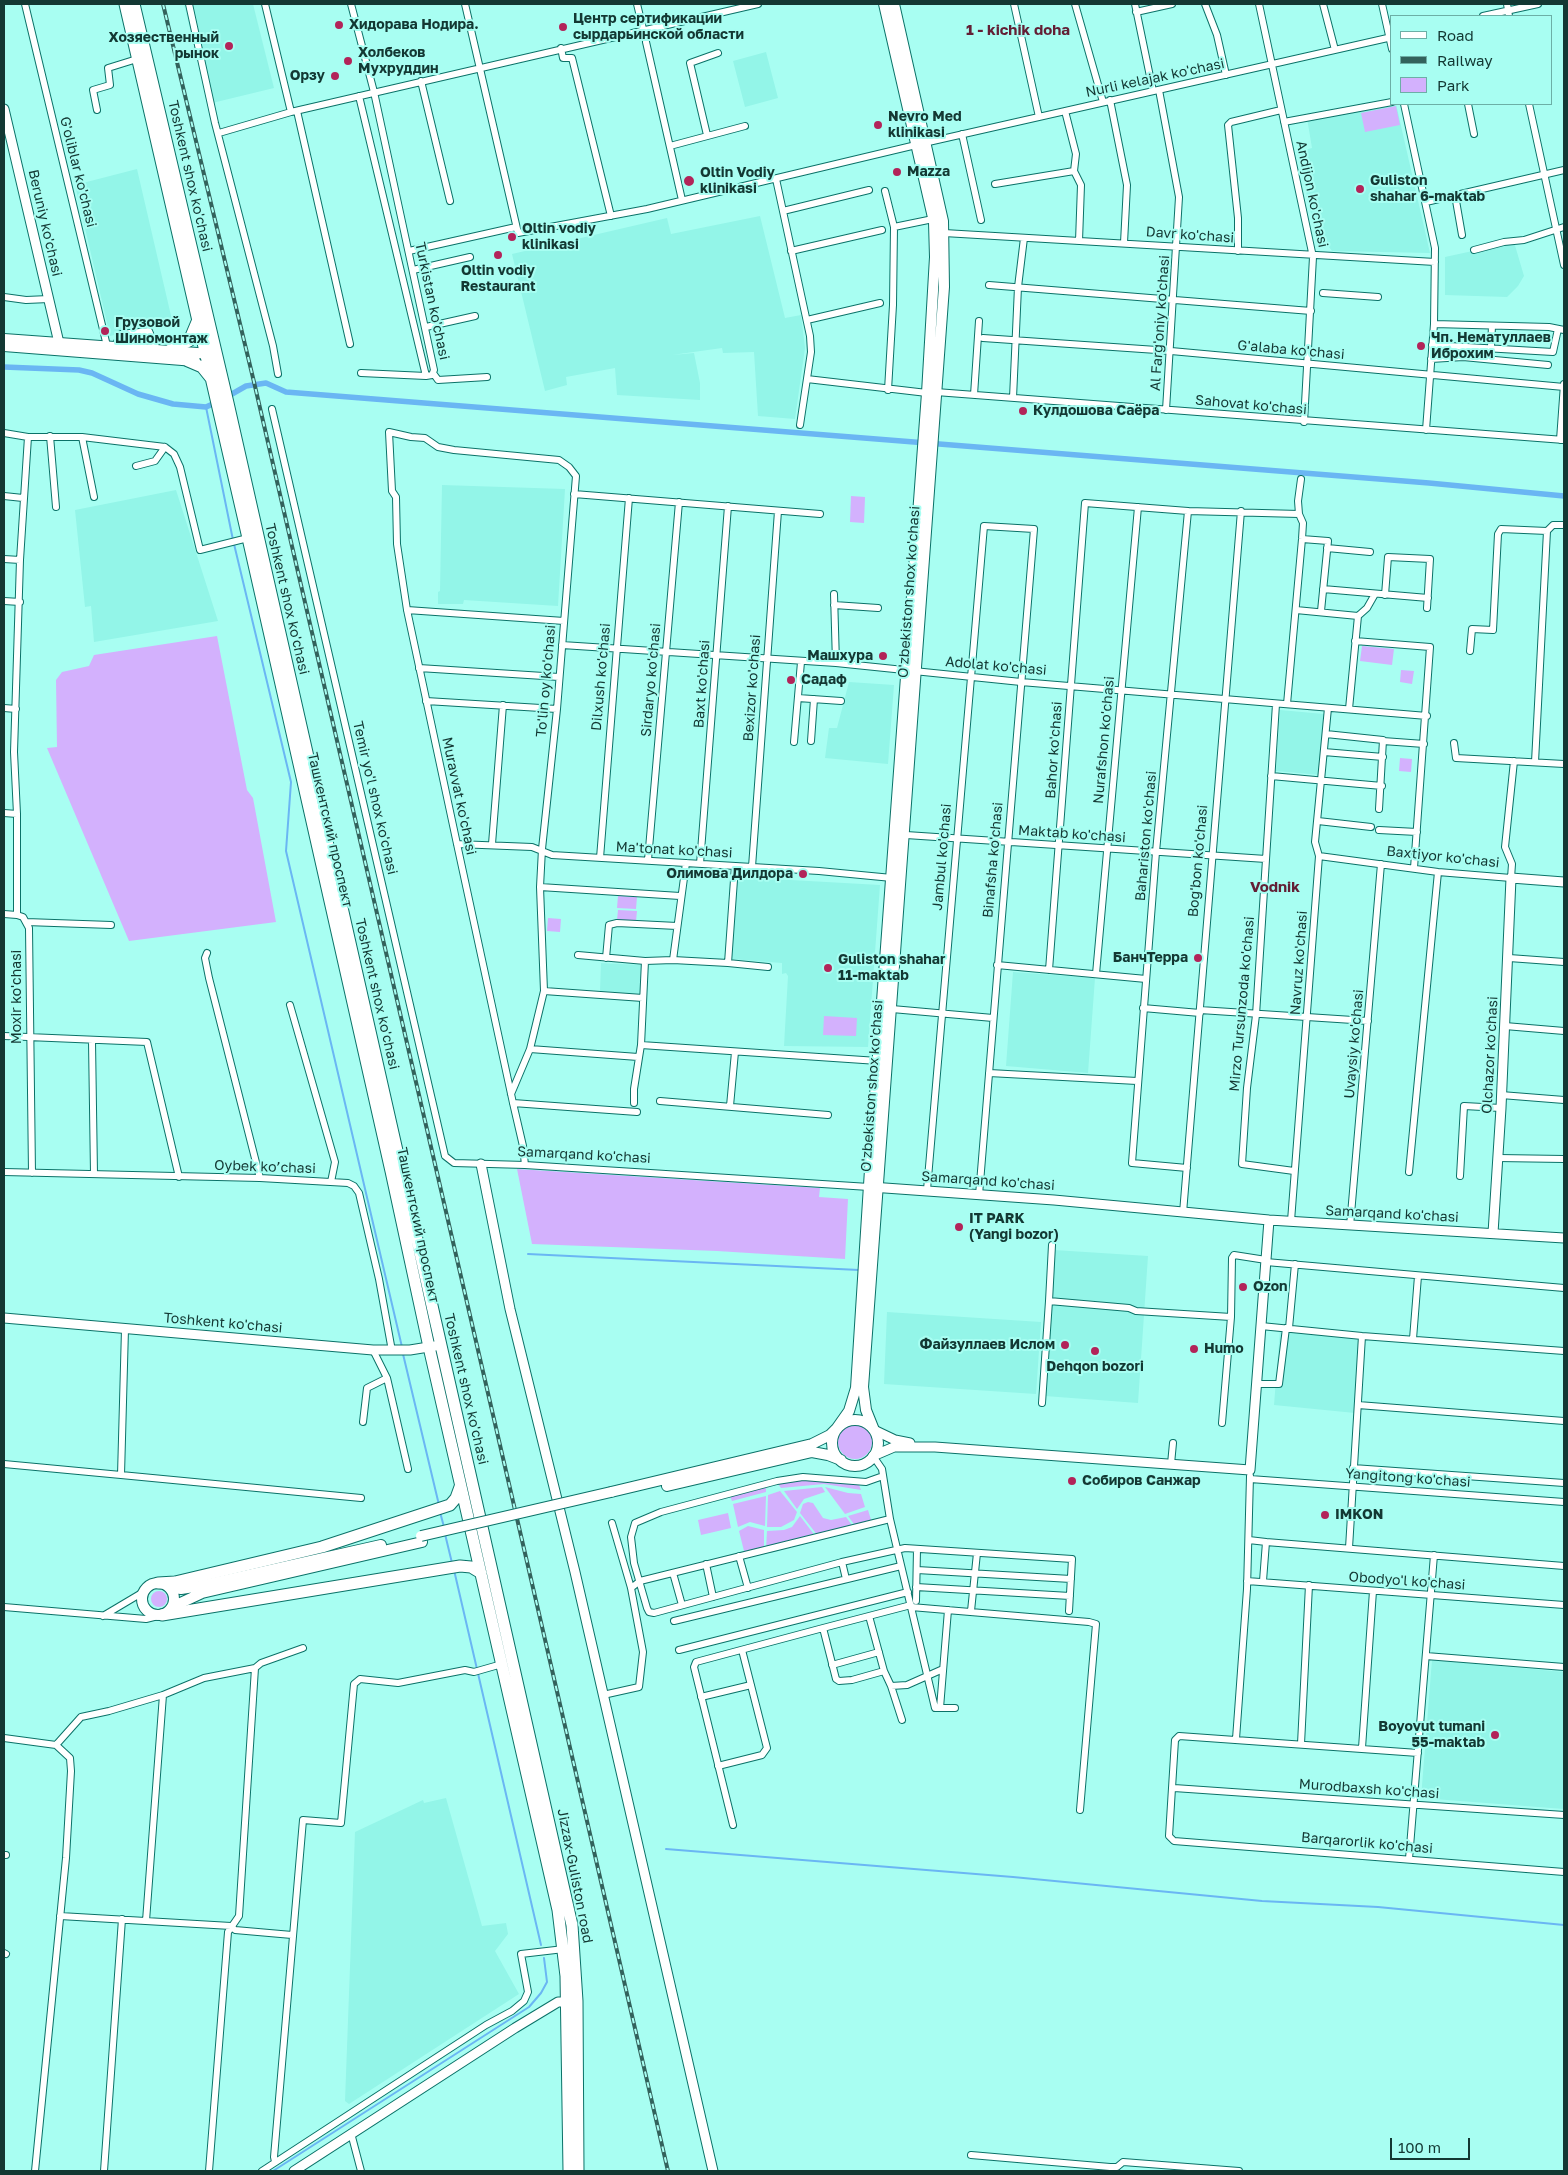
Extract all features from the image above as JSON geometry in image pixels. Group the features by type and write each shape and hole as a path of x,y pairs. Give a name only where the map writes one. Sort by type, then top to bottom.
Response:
{"highway":[{"name":"Toshkent shox ko'chasi","path":"125,4 202,319"},
{"name":"Toshkent shox ko'chasi","path":"134,4 202,319"},
{"path":"170,350 189,341 202,319"},
{"path":"202,319 222,400"},
{"path":"210,356 212,379"},
{"path":"188,361 202,367 212,379 222,400"},
{"name":"Toshkent shox ko'chasi","path":"222,400 441,1345 492,1599"},
{"name":"Ташкентский проспект","path":"222,400 243,540 391,1171 428,1347"},
{"name":"Toshkent shox ko'chasi","path":"428,1347 481,1573 492,1599"},
{"path":"163,1585 322,1547 446,1506 456,1498 460,1485"},
{"path":"162,1615 460,1566 471,1567 481,1573"},
{"name":"Jizzax-Guliston road","path":"492,1599 502,1664 558,1910 565,1949 568,2171"},
{"name":"Jizzax-Guliston road","path":"492,1599 572,1925 576,1991 578,2171"}],"main road":[{"name":"O'zbekiston shox ko'chasi","path":"873,1187 878,1060 892,878 912,671 932,392 944,287 944,233 884,4"},
{"name":"O'zbekiston shox ko'chasi","path":"894,4 933,219 932,392"},
{"path":"4,338 170,350 210,356"},
{"path":"4,346 188,361 210,356"},
{"name":"O'zbekiston shox ko'chasi","path":"873,1187 892,1009 906,835 912,671"},
{"path":"841,1460 835,1453 832,1445 833,1436 849,1411 855,1396 870,1261 873,1187"},
{"path":"422,1539 200,1586 181,1589 163,1585 145,1591 142,1599 145,1608 153,1614 162,1615 172,1607 202,1593 612,1495 812,1452 828,1455 848,1464 860,1465 873,1456 878,1441 866,1410 863,1395 868,1283"},
{"path":"612,1495 803,1447 821,1440 848,1421 856,1420 868,1424 874,1430"},
{"path":"163,1585 174,1598 172,1607"}],"street":[{"name":"G'oliblar ko'chasi","path":"25,4 111,346"},
{"path":"189,4 215,123 220,133 273,346 278,374"},
{"path":"265,4 294,111 350,344"},
{"name":"Turkistan ko'chasi","path":"351,4 374,92 434,361 433,373 426,376 359,96"},
{"path":"465,4 517,230"},
{"path":"637,4 642,29"},
{"path":"220,133 294,111 642,29 758,4"},
{"path":"1014,4 1039,117"},
{"path":"1075,4 1106,101 1128,185 1124,244"},
{"name":"Al Farg'oniy ko'chasi","path":"1135,4 1179,197 1166,410"},
{"path":"1136,12 1172,4"},
{"path":"1205,4 1217,35 1226,75"},
{"name":"Andijon ko'chasi","path":"1259,4 1313,257 1304,422"},
{"path":"1323,4 1335,50"},
{"path":"1382,4 1390,34"},
{"path":"1488,15 1538,4"},
{"name":"Nurli kelajak ko'chasi","path":"409,251 517,230 611,216 1106,101 1390,38"},
{"path":"646,42 682,200"},
{"path":"560,48 563,58 572,58 611,216"},
{"path":"707,135 690,63 718,53"},
{"path":"97,110 93,90 110,85 108,68 137,59"},
{"path":"420,81 450,200"},
{"path":"1284,122 1390,102"},
{"path":"1404,105 1435,248 1434,324 1426,430"},
{"path":"1468,105 1474,134"},
{"path":"1529,105 1564,265"},
{"path":"1238,251 1238,218 1228,125 1231,122 1281,110"},
{"name":"Beruniy ko'chasi","path":"4,111 59,343"},
{"path":"1064,111 1076,154 1074,171 1081,186 1079,241"},
{"path":"670,146 745,126"},
{"path":"962,134 981,220"},
{"path":"1426,202 1564,170"},
{"path":"995,184 1074,171"},
{"path":"776,179 808,320 811,352 800,426"},
{"path":"783,211 869,190"},
{"path":"885,191 894,227 893,305 888,390"},
{"path":"1455,195 1462,234"},
{"path":"894,227 933,219"},
{"path":"1474,250 1504,242 1524,240 1564,227"},
{"path":"792,251 882,230"},
{"name":"Davr ko'chasi","path":"944,233 1313,257 1435,262"},
{"path":"1013,398 1018,287 1024,238"},
{"path":"413,270 470,257"},
{"path":"989,285 1311,311"},
{"path":"1324,292 1378,297"},
{"path":"4,297 26,300 49,299"},
{"path":"808,320 880,303"},
{"path":"426,327 476,316"},
{"path":"974,395 979,321"},
{"path":"1434,324 1561,330"},
{"path":"1492,326 1492,347"},
{"path":"1432,345 1553,352 1554,338 1561,330"},
{"path":"111,346 121,334 149,331 157,350"},
{"name":"G'alaba ko'chasi","path":"984,338 1171,351 1429,375 1564,385"},
{"path":"1431,359 1463,357 1548,365"},
{"path":"361,373 426,376"},
{"path":"433,373 438,380 487,377"},
{"name":"Sahovat ko'chasi","path":"807,379 888,390 1562,440"},
{"path":"1562,440 1564,385"},
{"name":"Temir yo'l shox ko'chasi","path":"272,409 445,1156 454,1162 481,1164"},
{"name":"Muravvat ko'chasi","path":"525,1165 407,610 397,544 396,497 392,491 389,432 411,438 425,438 438,446 454,450 560,460 576,476"},
{"path":"4,434 82,437 165,447 174,454 180,467 200,550 243,540"},
{"path":"17,914 17,814 14,752 20,560 28,436"},
{"path":"50,436 56,507"},
{"path":"82,437 94,497"},
{"path":"136,466 155,461 165,447"},
{"name":"To'lin oy ko'chasi","path":"511,1094 530,1049 544,991 540,887 542,849 557,709 576,476"},
{"path":"1287,704 1303,523 1299,514 1301,479"},
{"path":"574,494 820,514"},
{"path":"4,496 23,498"},
{"name":"Dilxush ko'chasi","path":"600,858 629,498"},
{"name":"Sirdaryo ko'chasi","path":"648,860 679,502"},
{"name":"Bahor ko'chasi","path":"1049,970 1085,503 1138,507"},
{"name":"Baxt ko'chasi","path":"700,864 728,506"},
{"path":"1138,507 1188,511 1299,514"},
{"name":"Nurafshon ko'chasi","path":"1096,974 1138,507"},
{"name":"Bexizor ko'chasi","path":"752,867 778,510"},
{"name":"Bahariston ko'chasi","path":"1186,1168 1132,1163 1156,852 1188,511"},
{"name":"Bog'bon ko'chasi","path":"1183,1213 1241,511"},
{"path":"1535,762 1547,531 1552,525 1564,525"},
{"name":"Jambul ko'chasi","path":"927,1190 984,526 1034,529"},
{"name":"Binafsha ko'chasi","path":"979,1194 1034,529"},
{"path":"1470,651 1472,629 1493,630 1498,534 1501,529 1547,531"},
{"path":"1302,539 1370,552"},
{"path":"1321,611 1328,544"},
{"path":"1385,595 1388,556 1430,559 1427,608"},
{"path":"4,559 20,560"},
{"path":"1323,589 1428,598"},
{"path":"834,594 836,663"},
{"path":"1349,709 1358,616 1367,608 1375,594"},
{"path":"4,601 20,602"},
{"path":"834,605 878,608"},
{"path":"407,610 564,621"},
{"path":"1296,610 1358,616"},
{"path":"1355,641 1430,647 1414,868"},
{"name":"Adolat ko'chasi","path":"562,645 766,660 836,663 1021,682 1426,716"},
{"path":"794,742 801,662"},
{"path":"419,668 559,677"},
{"path":"798,698 841,701"},
{"path":"811,741 814,699"},
{"path":"426,701 557,709"},
{"name":"Mirzo Tursunzoda ko'chasi","path":"1276,704 1256,1015 1247,1088 1242,1164 1294,1171"},
{"path":"492,844 503,705"},
{"path":"4,708 16,709"},
{"name":"Navruz ko'chasi","path":"1291,1221 1319,856 1315,842 1328,708"},
{"path":"1326,734 1424,744"},
{"path":"1380,809 1383,740"},
{"path":"1454,743 1456,758 1564,764"},
{"path":"1324,752 1383,757"},
{"path":"1511,878 1512,864 1505,847 1507,810 1514,761"},
{"path":"1271,776 1382,786"},
{"path":"4,813 17,814"},
{"path":"1318,821 1371,827"},
{"path":"1379,830 1417,832"},
{"name":"Maktab ko'chasi","path":"906,835 1266,860"},
{"name":"Ma'tonat ko'chasi","path":"457,844 532,846 552,855 752,867 892,878"},
{"name":"Baxtiyor ko'chasi","path":"1319,856 1438,872 1564,882"},
{"path":"673,960 680,896 686,863"},
{"name":"Uvaysiy ko'chasi","path":"1350,1226 1381,864"},
{"path":"728,963 735,866"},
{"path":"1409,1172 1438,872"},
{"name":"Olchazor ko'chasi","path":"1493,1233 1501,1108 1511,878"},
{"path":"540,887 680,896"},
{"path":"4,914 17,914 23,917 26,922 111,925"},
{"name":"Moxir ko'chasi","path":"26,922 29,928 32,1173"},
{"path":"606,958 609,925 617,923 677,926"},
{"path":"207,953 205,958 209,978 260,1178"},
{"path":"578,955 645,961 673,960 768,967"},
{"path":"1508,958 1564,962"},
{"path":"634,1103 638,1057 641,1045 645,961"},
{"path":"997,965 1146,979"},
{"path":"544,991 643,998"},
{"path":"290,1005 335,1162 331,1182"},
{"path":"1143,1008 1368,1021"},
{"path":"892,1009 993,1018"},
{"path":"1505,1026 1564,1031"},
{"path":"4,1036 147,1042 179,1177"},
{"path":"92,1041 94,1174"},
{"path":"641,1045 878,1060"},
{"path":"530,1049 638,1057"},
{"path":"730,1106 735,1052"},
{"path":"989,1074 1137,1081"},
{"path":"1501,1095 1564,1100"},
{"path":"660,1100 828,1115"},
{"path":"513,1103 637,1112"},
{"path":"1460,1176 1464,1106 1501,1108"},
{"path":"1498,1158 1564,1159"},
{"path":"481,1164 510,1309 578,1586 713,2171"},
{"name":"Samarqand ko'chasi","path":"481,1164 525,1165 927,1190 1269,1220 1564,1238"},
{"name":"Oybek ko’chasi","path":"4,1172 260,1178 348,1183 354,1186 359,1193 395,1351"},
{"path":"1236,1739 1247,1581 1250,1474 1269,1220"},
{"path":"1042,1403 1052,1245"},
{"path":"1222,1423 1230,1317 1232,1258 1234,1256 1266,1261 1418,1276 1564,1288"},
{"path":"1257,1384 1279,1384 1295,1264"},
{"path":"1413,1339 1418,1276"},
{"path":"1049,1301 1129,1308 1136,1311 1230,1317"},
{"name":"Toshkent ko'chasi","path":"4,1318 373,1350 410,1350 441,1345"},
{"path":"1261,1326 1362,1336 1564,1351"},
{"path":"121,1475 125,1329"},
{"path":"1349,1548 1362,1336"},
{"path":"373,1350 387,1378 408,1469"},
{"path":"363,1422 365,1392 370,1386 387,1378"},
{"path":"1358,1405 1564,1421"},
{"path":"874,1430 894,1440 935,1447"},
{"path":"1171,1464 1173,1443"},
{"path":"955,1708 935,1708 913,1604 908,1592 890,1519 882,1468 873,1456 894,1447 935,1447 1171,1464 1250,1474"},
{"path":"4,1464 361,1498"},
{"name":"Yangitong ko'chasi","path":"1353,1468 1564,1483"},
{"name":"Yangitong ko'chasi","path":"1250,1474 1352,1486 1564,1502"},
{"path":"883,1476 866,1482 854,1483 803,1477 777,1480 661,1512 635,1523 630,1537 634,1563 649,1612 654,1613 897,1548 1072,1559 1069,1611"},
{"path":"630,1588 640,1581 890,1519"},
{"path":"603,1695 639,1686 643,1652 630,1588 612,1523"},
{"path":"1249,1540 1564,1566"},
{"path":"1263,1582 1266,1542"},
{"path":"913,1604 916,1588 917,1549"},
{"path":"971,1611 977,1554"},
{"path":"1409,1859 1434,1555"},
{"path":"739,1556 748,1588"},
{"path":"842,1562 846,1579"},
{"path":"706,1564 713,1597"},
{"path":"674,1620 901,1566"},
{"path":"917,1570 1071,1579"},
{"path":"673,1573 682,1605"},
{"name":"Obodyo'l ko'chasi","path":"1247,1581 1564,1605"},
{"path":"1301,1744 1309,1585"},
{"path":"916,1588 1070,1596"},
{"path":"102,1616 145,1591"},
{"path":"1362,1748 1373,1591"},
{"path":"679,1650 908,1592"},
{"path":"733,1824 694,1666 696,1662 913,1604 948,1610 1096,1624 1080,1810"},
{"path":"4,1607 146,1619 162,1615"},
{"path":"940,1708 948,1610"},
{"path":"869,1616 884,1671 902,1720"},
{"path":"823,1628 836,1679 839,1681 884,1671"},
{"path":"56,1746 81,1717 163,1695 204,1678 255,1668 261,1663 303,1648"},
{"path":"718,1766 762,1755 767,1748 742,1650"},
{"path":"832,1665 879,1652"},
{"path":"1426,1656 1564,1667"},
{"path":"275,2162 292,1935 303,1820 341,1822 356,1682 363,1679 398,1683 465,1670 477,1671 502,1664"},
{"path":"209,2171 228,1932 239,1916 255,1668"},
{"path":"891,1686 907,1685 943,1669"},
{"path":"702,1697 751,1685"},
{"path":"146,1921 163,1695"},
{"path":"1174,1788 1175,1740 1179,1736 1418,1753"},
{"path":"4,1738 56,1746 70,1758 72,1771 35,2171"},
{"name":"Murodbaxsh ko'chasi","path":"1174,1788 1564,1814"},
{"name":"Barqarorlik ko'chasi","path":"1174,1788 1169,1836 1174,1840 1564,1872"},
{"path":"60,1916 231,1926 235,1930 292,1935"},
{"path":"104,2171 122,1919"},
{"path":"262,2171 524,2002 528,1992 521,1954 565,1949"},
{"path":"294,2171 514,2028 558,2002 566,2002"},
{"path":"350,2133 361,2171"},
{"path":"971,2155 1116,2169 1123,2162 1177,2169 1239,2171"}],"shaded area":[{"name":"Хозяественный рынок","path":"184,4 253,4 274,88 208,104"},
{"path":"766,52 778,98 745,107 733,61"},
{"name":"Guliston shahar 6-maktab","path":"1396,105 1430,253 1332,251 1314,227 1297,152 1312,148 1307,118"},
{"path":"137,169 172,320 110,336 75,185"},
{"path":"760,216 785,318 801,315 805,348 795,419 758,416 754,352 723,353 722,348 672,355 694,353 700,383 700,400 617,395 615,368 566,377 567,385 545,391 512,254 667,218 671,234"},
{"path":"1514,242 1524,276 1518,286 1507,297 1445,295 1445,257"},
{"path":"442,485 565,489 558,606 464,600 463,604 438,604 438,592 440,591"},
{"path":"176,490 218,621 94,642 91,606 85,607 75,510"},
{"path":"849,682 894,685 888,764 825,758 829,728 837,728"},
{"path":"1280,710 1324,714 1320,775 1276,771"},
{"name":"Guliston shahar 11-maktab","path":"737,877 880,885 868,1047 784,1046 788,976 786,973 782,974 782,963 731,959"},
{"path":"601,963 641,965 640,994 600,991"},
{"path":"1013,972 1095,978 1088,1073 1006,1066"},
{"name":"Dehqon bozori","path":"1054,1250 1148,1256 1138,1403 1045,1396"},
{"path":"887,1312 1041,1322 1036,1394 884,1384"},
{"path":"1280,1330 1361,1338 1355,1413 1274,1405"},
{"name":"Boyovut tumani 55-maktab","path":"1432,1660 1564,1672 1564,1809 1421,1798"},
{"path":"446,1798 482,1926 506,1923 508,1934 495,1951 519,1994 349,2104 345,2101 355,1832 423,1800 424,1803"}],"green space":[{"path":"1396,106 1400,125 1365,132 1361,113"},
{"path":"851,496 865,497 864,523 850,522"},
{"path":"217,636 247,790 253,798 276,922 129,941 47,748 57,747 56,680 62,672 89,666 94,655"},
{"path":"1362,646 1394,649 1392,665 1360,661"},
{"path":"1401,670 1414,671 1412,684 1400,682"},
{"path":"1400,758 1412,759 1411,772 1399,771"},
{"path":"618,896 637,897 636,909 617,908"},
{"path":"618,910 637,911 636,921 617,920"},
{"path":"548,918 561,919 560,932 547,931"},
{"path":"824,1016 857,1018 856,1036 823,1035"},
{"path":"517,1169 820,1188 819,1197 848,1199 845,1259 717,1251 532,1244"},
{"path":"855,1425 867,1430 872,1442 867,1454 855,1459 843,1454 838,1442 843,1430"},
{"path":"800,1480 859,1485 861,1490 824,1484 781,1488 778,1484"},
{"path":"766,1486 766,1492 732,1501 730,1496"},
{"path":"822,1487 825,1492 804,1499 797,1509 784,1491"},
{"path":"825,1487 861,1494 865,1507 845,1514"},
{"path":"780,1491 797,1512 794,1520 781,1527 767,1527 768,1495"},
{"path":"766,1496 765,1526 750,1522 738,1527 733,1504"},
{"path":"813,1503 823,1518 831,1520 846,1517 854,1528 818,1536 800,1513 803,1504"},
{"path":"868,1510 872,1523 856,1527 848,1516"},
{"path":"728,1513 731,1528 701,1535 698,1520"},
{"path":"800,1516 816,1537 766,1550 767,1531 784,1530 792,1527"},
{"path":"748,1526 764,1530 764,1551 745,1555 739,1531"},
{"path":"156,1591 162,1591 167,1596 165,1605 156,1607 151,1602 151,1596"}],"waterway":[{"path":"4,367 79,370 92,373 138,394 173,404 206,407 217,402"},
{"path":"225,398 246,386 266,383 286,392 1429,483 1564,496"},
{"path":"206,407 233,540"},
{"path":"234,544 291,782 286,851 402,1347"},
{"path":"528,1254 859,1270"},
{"path":"403,1354 439,1505"},
{"path":"440,1512 444,1527"},
{"path":"445,1534 452,1563"},
{"path":"454,1570 541,1945"},
{"path":"666,1849 1013,1877 1262,1901 1378,1907 1564,1925"},
{"path":"273,2171 529,2007 541,1993 547,1982 544,1958"}],"railway":[{"path":"163,4 254,382 668,2171"}],"place":[{"name":"Хидорава Нодира.","path":"339,25"},
{"name":"Центр сертификации сырдарьинской области","path":"563,27"},
{"name":"Хозяественный рынок","path":"229,46"},
{"name":"Холбеков Мухруддин","path":"348,61"},
{"name":"Орзу","path":"335,76"},
{"name":"Nevro Med klinikasi","path":"878,125"},
{"name":"Mazza","path":"897,172"},
{"name":"Oltin Vodiy klinikasi","path":"689,181"},
{"name":"Guliston shahar 6-maktab","path":"1360,189"},
{"name":"Oltin vodiy klinikasi","path":"512,237"},
{"name":"Oltin vodiy Restaurant","path":"498,255"},
{"name":"Грузовой Шиномонтаж","path":"105,331"},
{"name":"Чп. Нематуллаев Иброхим","path":"1421,346"},
{"name":"Кулдошова Саёра","path":"1023,411"},
{"name":"Машхура","path":"883,656"},
{"name":"Садаф","path":"791,680"},
{"name":"Олимова Дилдора","path":"803,874"},
{"name":"БанчТерра","path":"1198,958"},
{"name":"Guliston shahar 11-maktab","path":"828,968"},
{"name":"IT PARK (Yangi bozor)","path":"959,1227"},
{"name":"Ozon","path":"1243,1287"},
{"name":"Файзуллаев Ислом","path":"1065,1345"},
{"name":"Humo","path":"1194,1349"},
{"name":"Dehqon bozori","path":"1095,1351"},
{"name":"Собиров Санжар","path":"1072,1481"},
{"name":"IMKON","path":"1325,1515"},
{"name":"Boyovut tumani 55-maktab","path":"1495,1735"}],"district":[{"name":"1 - kichik doha","path":"1018,30"},
{"name":"Vodnik","path":"1275,887"}]}
